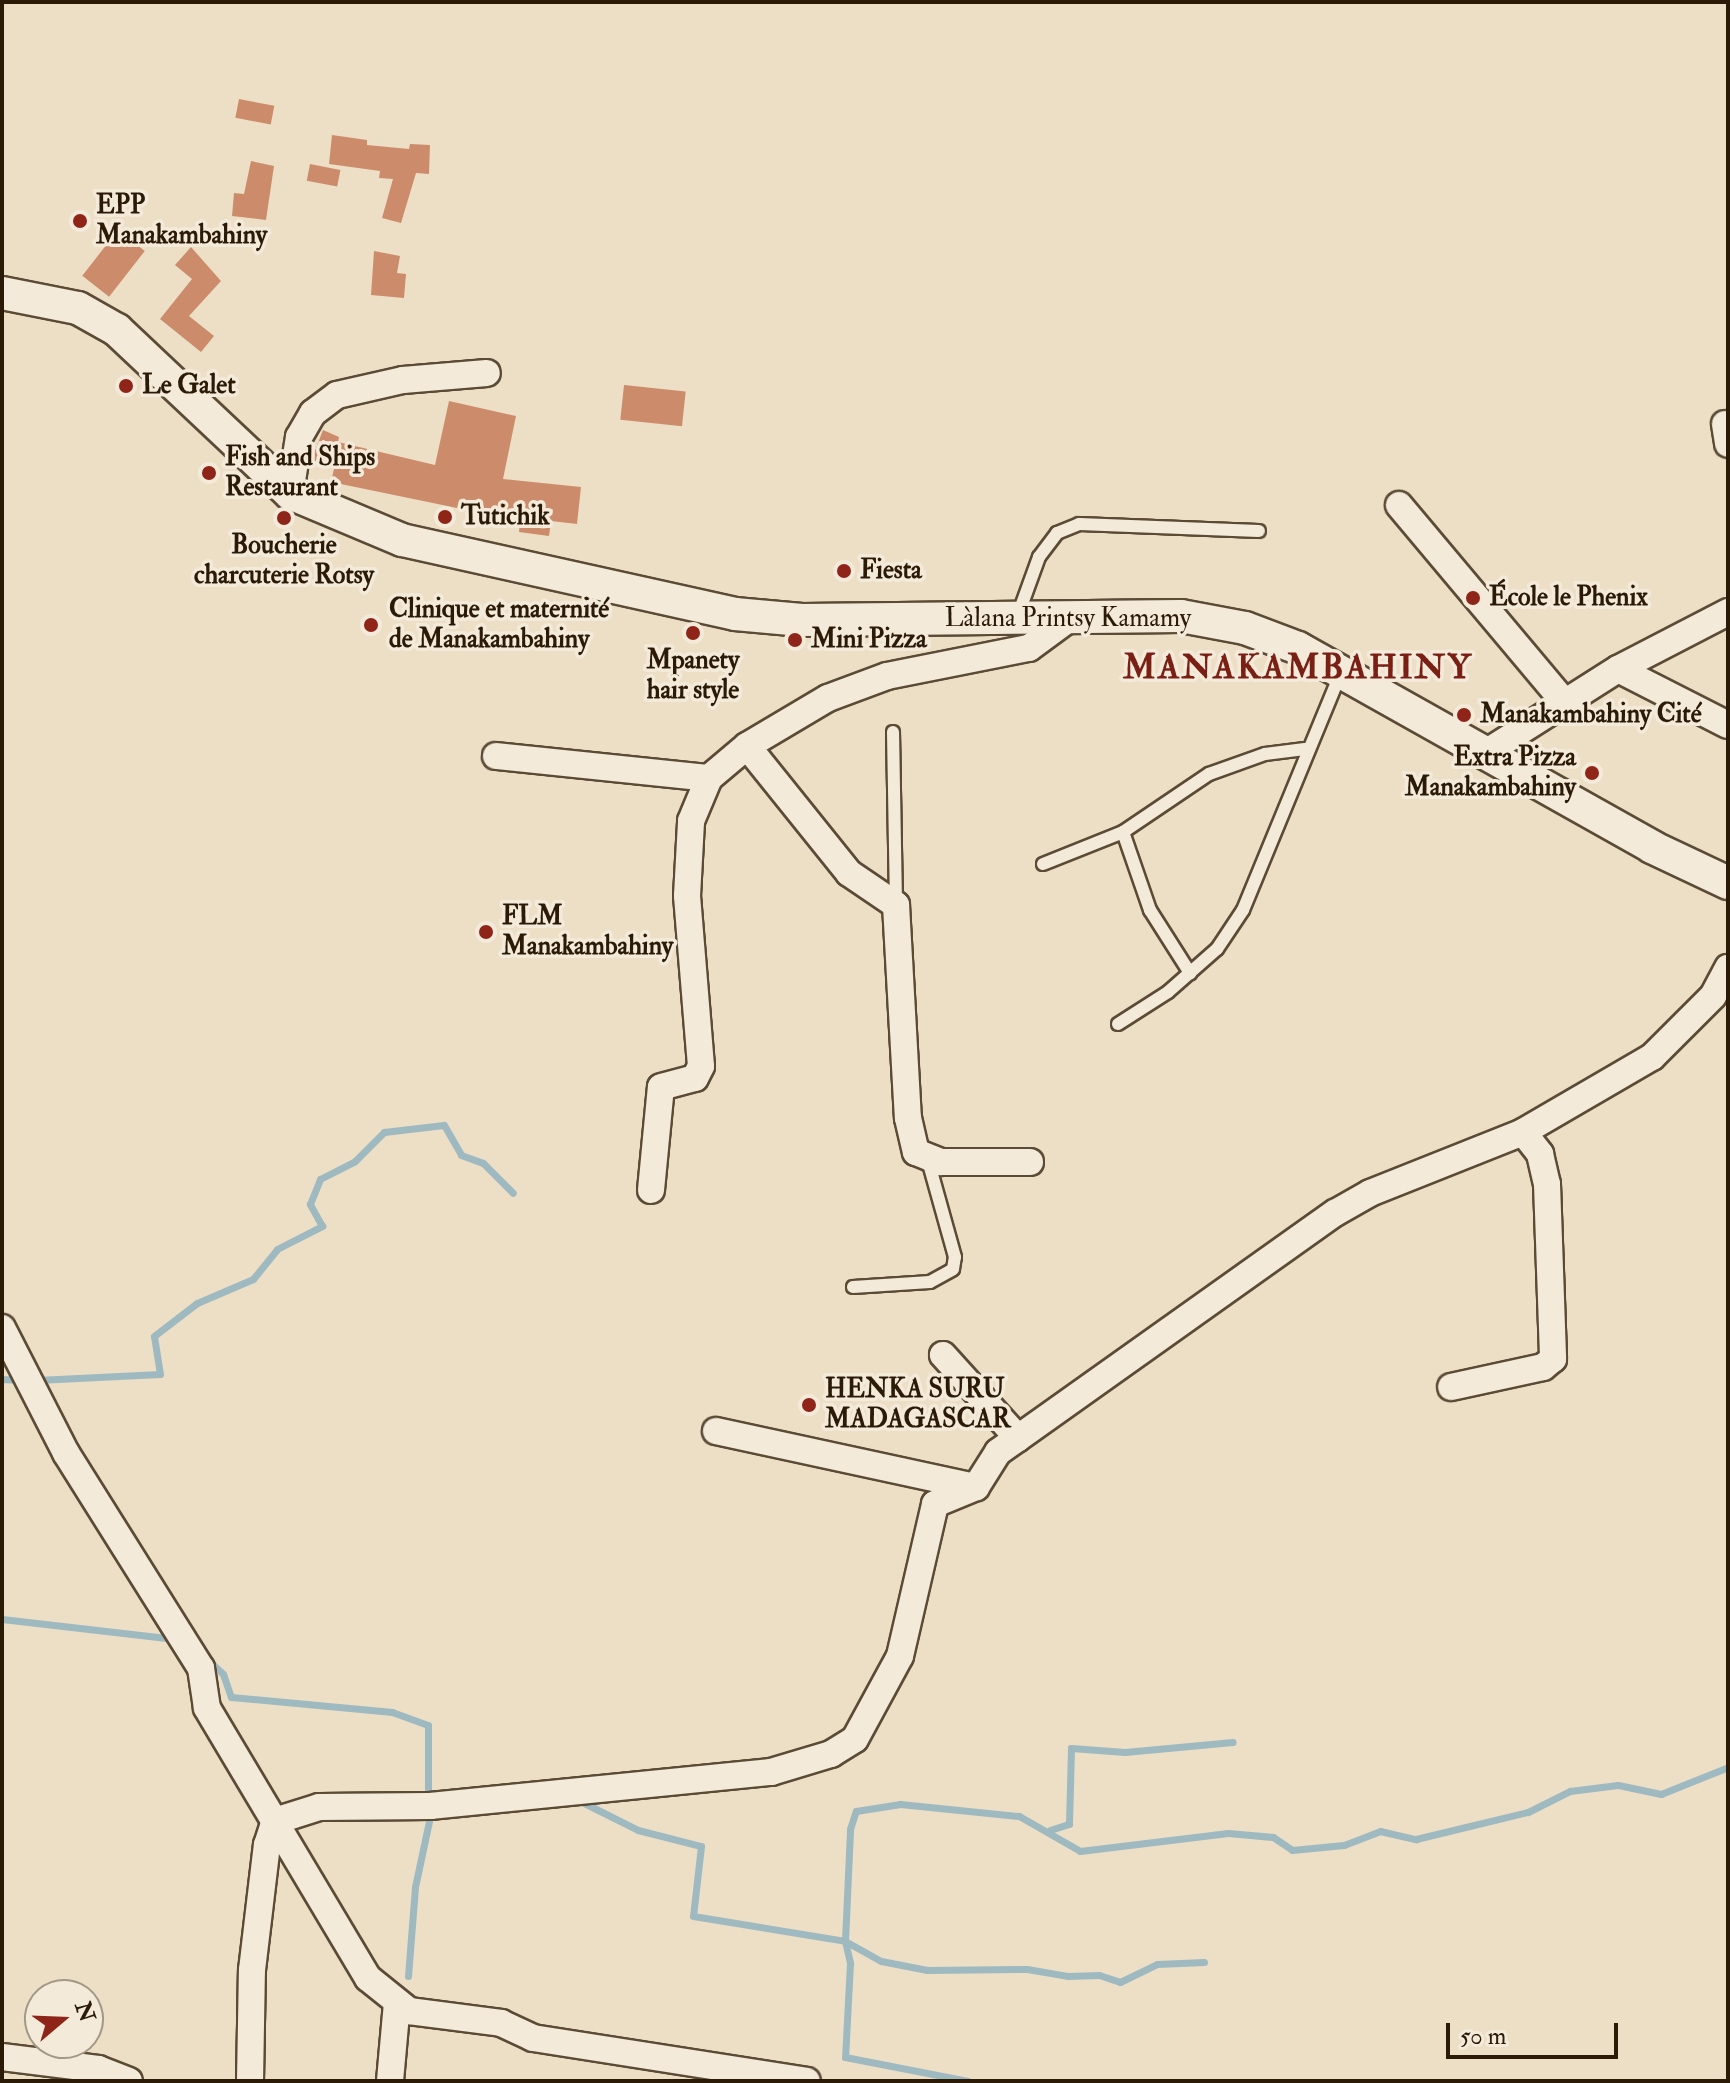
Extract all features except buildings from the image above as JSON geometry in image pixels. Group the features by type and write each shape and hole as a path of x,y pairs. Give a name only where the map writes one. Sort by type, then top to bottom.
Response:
{"street":[{"name":"Làlana Printsy Kamamy","path":"2,293 78,308 117,330 290,493 402,540 735,614 802,620 1212,619 1273,636 1484,754 1728,883"},
{"path":"290,493 299,437 313,413 337,395 403,380 487,373"},
{"path":"1399,505 1565,703"},
{"path":"1484,754 1618,669 1728,612"},
{"path":"651,1190 661,1087 695,1078 701,1066 687,896 691,821 709,778 747,746 857,686 1029,648 1070,618"},
{"path":"1618,669 1728,725"},
{"path":"747,746 849,873 896,905 910,1142 928,1160 1030,1162"},
{"path":"496,756 709,778"},
{"path":"275,1821 319,1807 414,1807 705,1781 771,1772 831,1754 855,1739 871,1715 900,1656 935,1504 976,1487 998,1452 1335,1213 1370,1193 1523,1132 1652,1057 1713,996 1727,975"},
{"path":"1451,1387 1543,1367 1553,1359 1547,1184 1540,1154 1523,1132"},
{"path":"2,1328 66,1453 201,1668 207,1708 368,1978 409,2011 501,2023 533,2038 807,2081"},
{"path":"943,1355 1018,1438"},
{"path":"716,1431 976,1487"},
{"path":"250,2081 252,1970 267,1845 275,1821"},
{"path":"390,2081 397,2002"},
{"path":"2,2057 98,2069 129,2081"}],"lane":[{"path":"1017,618 1039,557 1057,533 1079,524 1259,531"},
{"path":"1118,1024 1190,973 1217,949 1243,910 1305,749 1341,672"},
{"path":"893,732 896,905"},
{"path":"1043,864 1123,832 1209,774 1265,754 1305,749"},
{"path":"1123,832 1150,910 1190,973"},
{"path":"853,1287 930,1282 953,1269 955,1257 928,1160"}],"waterway":[{"path":"37,1380 160,1374 154,1336 197,1303 253,1279 277,1249 322,1226 310,1204 320,1179 355,1161 384,1132 444,1125 461,1155 483,1163 513,1193"},
{"path":"2,1379 20,1380"},
{"path":"2,1619 175,1639"},
{"path":"207,1659 223,1674 231,1697 392,1712 428,1725 428,1802"},
{"path":"1050,1830 1069,1824 1071,1748 1125,1752 1233,1742"},
{"path":"576,1799 638,1830 701,1846 693,1916 845,1941 850,1829 856,1811 900,1804 1019,1816 1080,1851 1228,1833 1273,1837 1292,1850 1344,1845 1380,1831 1416,1839 1528,1812 1570,1791 1618,1785 1661,1794 1728,1767"},
{"path":"408,1976 415,1887 431,1812"},
{"path":"845,1941 881,1961 927,1970 1027,1969 1068,1976 1099,1975 1120,1982 1157,1964 1204,1962"},
{"path":"845,1941 850,1963 845,2057 968,2081"}],"place":[{"name":"EPP Manakambahiny","path":"80,221"},
{"name":"Le Galet","path":"126,386"},
{"name":"Fish and Ships Restaurant","path":"209,473"},
{"name":"Tutichik","path":"445,517"},
{"name":"Boucherie charcuterie Rotsy","path":"284,518"},
{"name":"Fiesta","path":"844,571"},
{"name":"École le Phenix","path":"1473,598"},
{"name":"Clinique et maternité de Manakambahiny","path":"371,625"},
{"name":"Mpanety hair style","path":"693,633"},
{"name":"Mini Pizza","path":"795,640"},
{"name":"Manakambahiny Cité","path":"1464,715"},
{"name":"Extra Pizza Manakambahiny","path":"1592,773"},
{"name":"FLM Manakambahiny","path":"486,932"},
{"name":"HENKA SURU MADAGASCAR","path":"809,1405"}],"district":[{"name":"MANAKAMBAHINY","path":"1298,668"}]}
